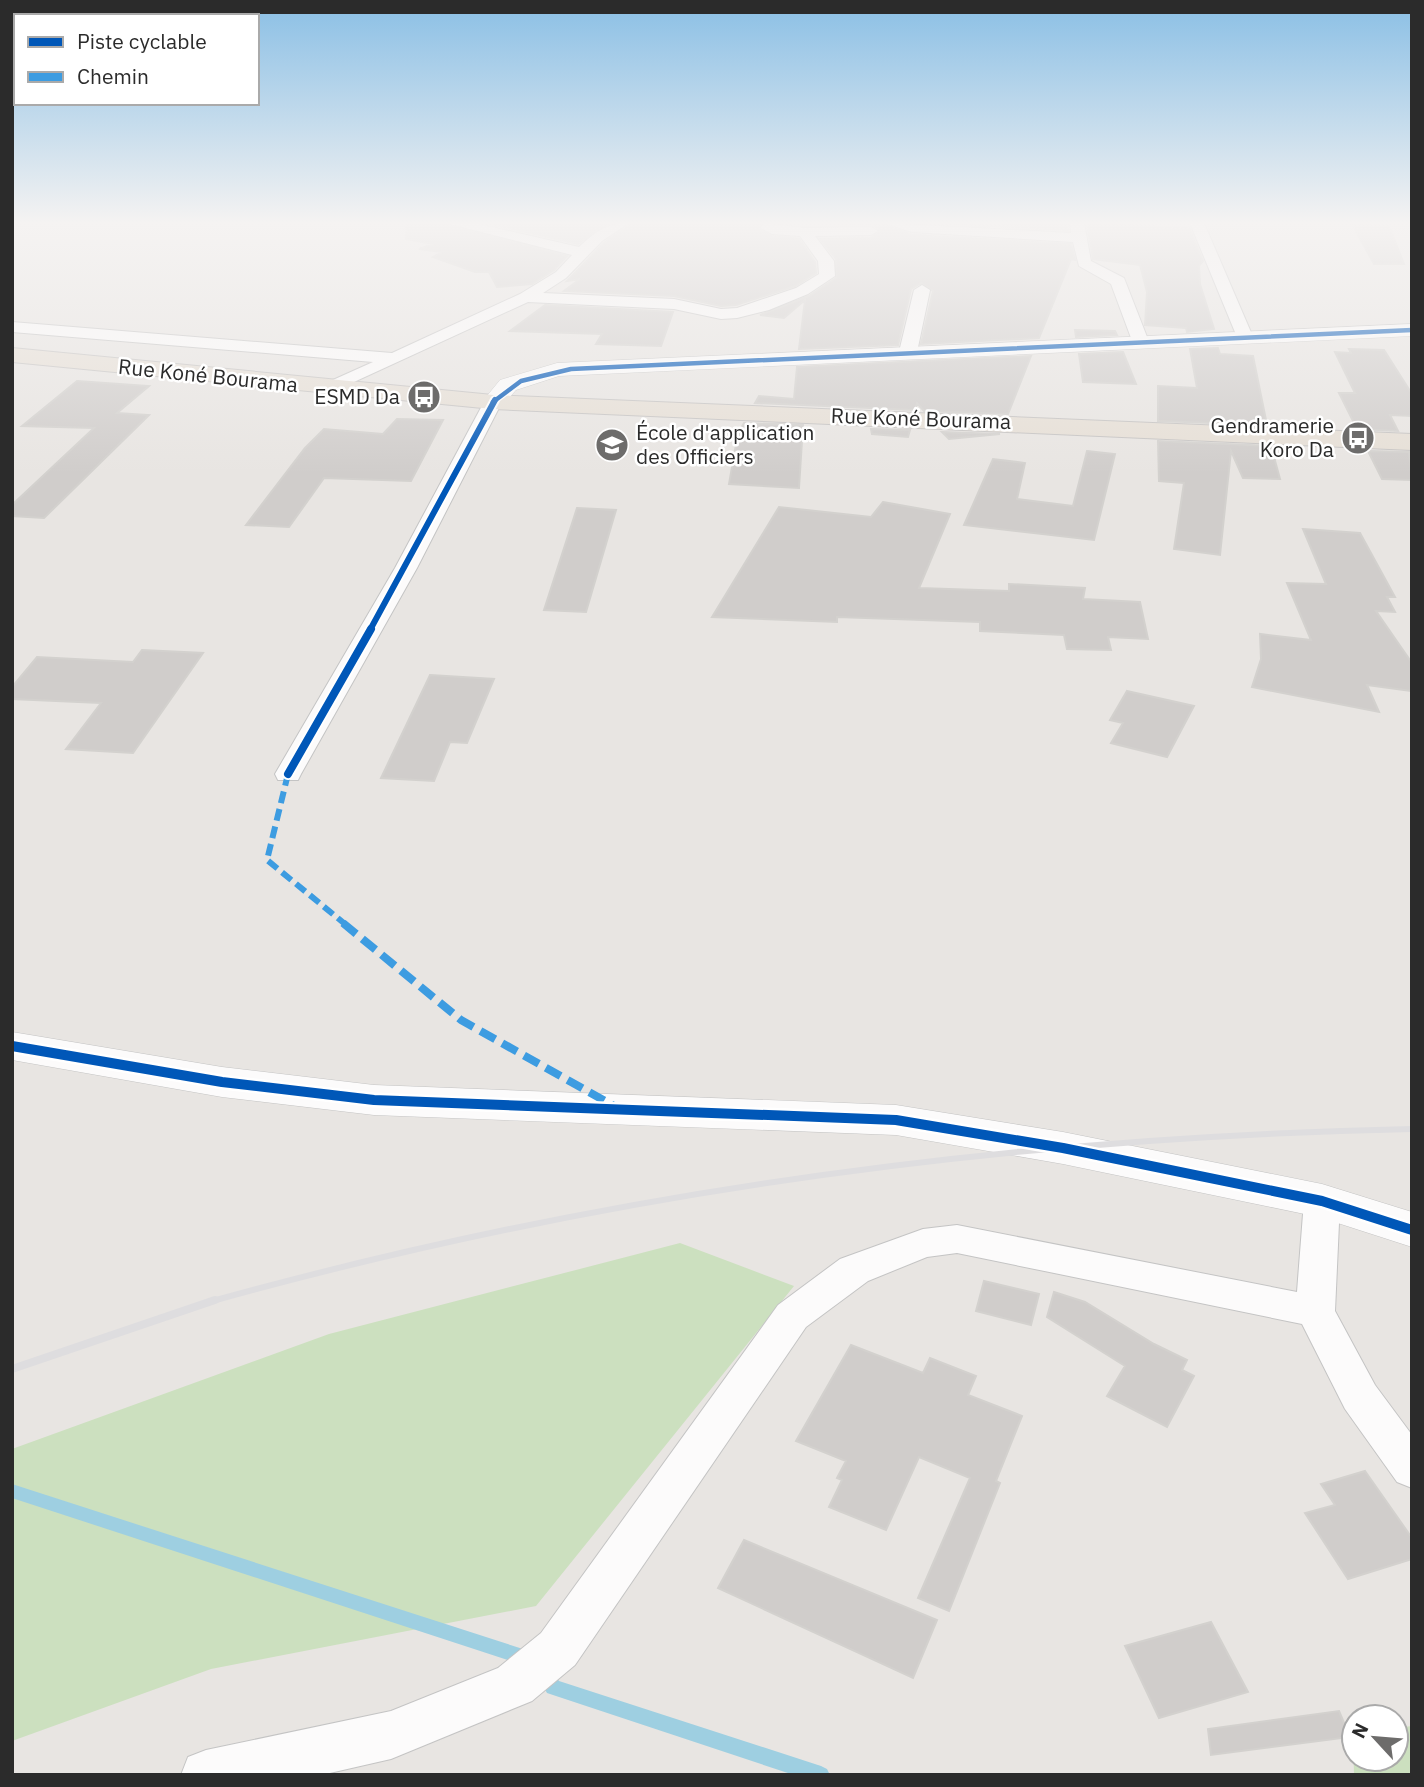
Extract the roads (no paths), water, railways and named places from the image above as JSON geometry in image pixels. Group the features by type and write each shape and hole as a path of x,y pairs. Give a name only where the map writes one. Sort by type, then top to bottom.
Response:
{"highway":[{"name":"Rue Koné Bourama","path":"12,355 493,402 1412,442"}],"street":[{"path":"330,388 506,306"},
{"path":"685,306 721,314 765,306"},
{"path":"908,352 918,306"},
{"path":"1127,306 1140,342"},
{"path":"1232,306 1245,337"},
{"path":"12,327 393,358"},
{"path":"288,774 406,568 493,402 508,385 557,370 1412,330"},
{"path":"12,1046 222,1082 374,1100 896,1120 1063,1148 1322,1201 1412,1230"},
{"path":"1322,1201 1315,1311 1360,1397 1412,1469"},
{"path":"206,1775 391,1735 515,1685 558,1649 792,1316 854,1270 923,1243 957,1239 1315,1311"}],"waterway":[{"path":"12,1491 526,1658"},
{"path":"544,1673 553,1687 821,1775"}],"railway":[{"path":"209,1302 356,1264 505,1230 654,1201 805,1178 1108,1144 1260,1134 1412,1129"},
{"path":"209,1302 215,1300"},
{"path":"12,1369 209,1302"}],"place":[{"name":"ESMD Da","path":"424,397"},
{"name":"Gendramerie Koro Da","path":"1358,438"},
{"name":"École d'application des Officiers","path":"612,445"}]}
